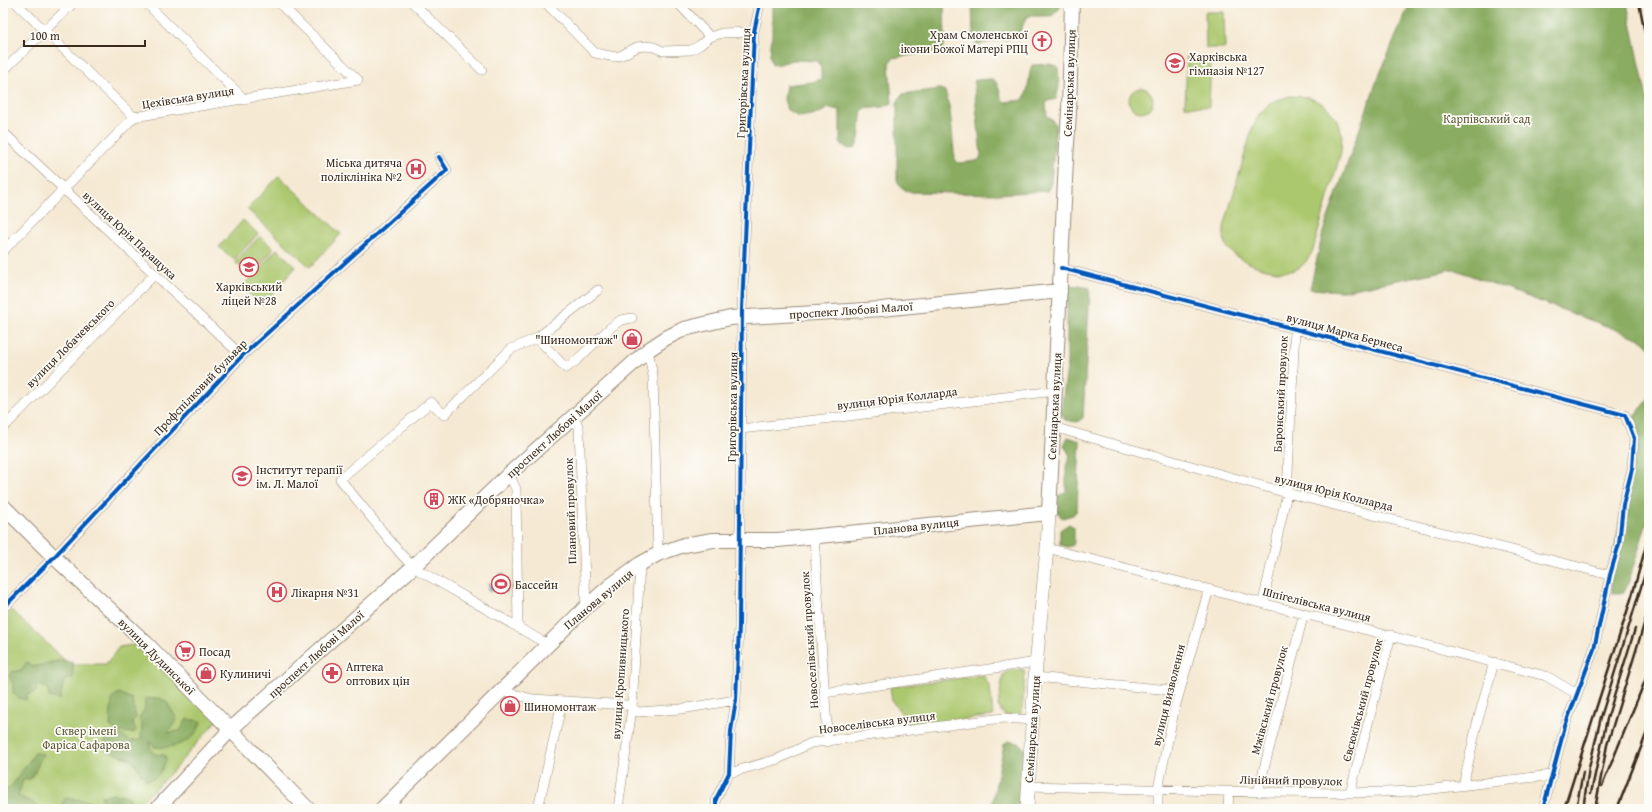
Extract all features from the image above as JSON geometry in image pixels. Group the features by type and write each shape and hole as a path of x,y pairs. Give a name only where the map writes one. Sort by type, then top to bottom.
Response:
{"main road":[{"name":"Семінарська вулиця","path":"1049,513 1069,111 1072,3"},
{"name":"проспект Любові Малої","path":"157,809 231,729 413,567 509,474 573,416 648,350 666,338 684,329 742,317 882,309 1060,291"},
{"name":"вулиця Дудинської","path":"3,506 54,557 146,643 308,809"},
{"name":"Планова вулиця","path":"382,809 586,607 610,586 640,564 658,554 684,545 713,540 778,540 1049,513"}],"street":[{"path":"16,3 134,118"},
{"path":"3,71 73,3"},
{"path":"146,3 245,100"},
{"name":"Цехівська вулиця","path":"3,251 134,118 358,80 279,3"},
{"path":"413,3 482,70"},
{"path":"546,3 595,53 614,57 622,55 637,47 645,46 654,46 662,51 691,50 710,37 722,34 754,32"},
{"path":"678,3 710,37"},
{"name":"Григорівська вулиця","path":"716,809 716,799 729,773 731,731 736,700 739,626 742,317 754,32 760,3"},
{"name":"вулиця Юрія Паращука","path":"3,132 63,190 242,356"},
{"name":"Профспілковий бульвар","path":"3,608 54,557 242,356 447,170 439,157"},
{"name":"вулиця Марка Бернеса","path":"1061,268 1624,415 1634,438 1632,469 1623,505 1618,544 1610,575"},
{"name":"вулиця Лобачевського","path":"3,428 155,274"},
{"path":"547,644 413,567 340,479 431,402 444,415 511,349 537,338 598,290"},
{"path":"537,338 566,368 576,361 611,327 621,320 632,318"},
{"name":"Баронський провулок","path":"1262,602 1287,493 1295,329"},
{"path":"648,350 653,376 658,554"},
{"name":"вулиця Юрія Колларда","path":"741,429 1055,391"},
{"name":"Плановий провулок","path":"573,416 579,427 586,607"},
{"name":"вулиця Юрія Колларда","path":"1053,427 1287,493 1610,575"},
{"path":"509,474 516,490 518,628"},
{"name":"Семінарська вулиця","path":"1026,809 1036,662 1049,513"},
{"name":"Новоселівський провулок","path":"814,536 828,742"},
{"name":"Шпігелівська вулиця","path":"1047,548 1391,635 1546,676 1577,694"},
{"name":"вулиця Кропивницького","path":"618,809 632,708 640,564"},
{"path":"1543,809 1565,726 1594,649 1610,575"},
{"name":"вулиця Визволення","path":"1158,809 1158,789 1180,691 1209,589"},
{"name":"Мжівський провулок","path":"1258,792 1304,613"},
{"name":"Євсюківський провулок","path":"1350,793 1391,635"},
{"path":"824,693 1036,662"},
{"path":"1463,786 1477,724 1494,662"},
{"path":"1035,677 1180,691"},
{"path":"501,691 533,699 627,705 638,712 681,710 736,700"},
{"path":"538,809 562,702"},
{"name":"Новоселівська вулиця","path":"729,773 778,759 811,743 828,742 1003,718 1032,720"},
{"name":"Лінійний провулок","path":"1028,786 1258,792 1416,792 1552,775"},
{"path":"1228,809 1229,791"}],"green space":[{"path":"772,3 944,3 945,42 942,50 893,58 889,63 892,103 883,107 863,109 859,139 855,148 848,149 840,143 840,110 828,108 818,114 799,117 787,110 784,99 786,85 812,82 821,79 821,68 817,61 793,60 772,65 770,55 772,36"},
{"path":"972,3 1061,3 1060,8 1052,16 1027,16 1019,34 1013,38 977,45 973,35"},
{"name":"Карпівський сад","path":"1410,3 1627,3 1649,108 1649,347 1641,339 1453,269 1343,291 1310,289 1323,232 1376,83"},
{"path":"1205,12 1224,12 1225,48 1206,48"},
{"path":"1187,56 1211,57 1209,107 1185,106"},
{"path":"1050,64 1058,67 1059,87 1056,99 1048,101 1046,104 1047,116 1056,124 1051,183 1047,191 998,194 908,192 900,186 897,180 897,102 903,94 940,89 945,91 950,115 955,159 958,163 979,160 981,155 974,85 975,80 993,79 997,84 1004,102 1023,100 1027,91 1032,65"},
{"path":"1141,88 1150,91 1153,100 1150,109 1141,112 1132,109 1129,100 1132,91"},
{"path":"1290,96 1308,97 1325,105 1336,118 1342,134 1341,152 1313,250 1306,262 1295,270 1278,271 1257,266 1238,257 1226,245 1224,240 1224,227 1252,129 1259,114 1273,101"},
{"path":"279,176 341,234 310,267 247,209"},
{"path":"243,220 258,234 234,260 219,247"},
{"path":"260,236 274,249 250,276 235,262"},
{"path":"277,249 296,267 262,305 242,287"},
{"path":"1067,284 1090,288 1083,418 1077,422 1065,420 1061,412 1067,368"},
{"path":"1649,395 1649,515 1629,581 1624,592 1613,594 1609,577 1637,436 1634,417 1648,400"},
{"path":"1068,437 1080,441 1077,510 1073,515 1062,518 1056,510 1056,497 1066,492 1066,466 1070,456 1064,445"},
{"path":"1069,524 1074,527 1074,542 1073,545 1068,547 1060,545 1060,530"},
{"name":"Сквер імені Фаріса Сафарова","path":"11,610 71,666 80,664 106,664 119,647 146,643 219,718 170,774 134,809 3,809 3,617"},
{"path":"61,660 73,663 73,678 64,680 60,700 49,697 48,689 37,684 36,692 27,695 27,700 19,698 13,693 13,684 9,675 12,672 21,670 27,662 33,667"},
{"path":"1011,669 1024,670 1025,674 1022,713 1014,716 1004,715 998,706 1003,675"},
{"path":"983,675 990,687 993,716 911,726 892,701 890,687"},
{"path":"119,693 132,699 136,718 132,722 136,730 134,733 120,732 110,726 112,698"},
{"path":"145,698 159,698 166,701 177,719 168,733 180,731 187,719 201,721 195,734 183,743 169,747 154,747 150,741 150,748 154,754 164,755 167,760 157,776 146,780 131,759 105,750 105,733 120,734 130,741 141,740 142,726 139,719 145,708"},
{"path":"1008,741 1019,743 1025,749 1019,809 991,809 1004,744"},
{"path":"35,753 43,754 32,778 23,780 18,796 32,802 40,809 3,809 3,792 10,788"},
{"path":"115,794 128,796 131,800 124,808 107,809 101,796"},
{"path":"66,798 89,801 94,809 67,809 62,803"}],"water":[{"name":"Бассейн","path":"500,574 504,574 504,577 508,581 507,592 502,593 499,591 489,591 489,583 492,585 494,578 499,577"}],"railway":[{"path":"1639,3 1649,53"},
{"path":"1646,3 1649,17"},
{"path":"1564,809 1632,596 1649,535"},
{"path":"1583,809 1589,768 1601,717 1649,561"},
{"path":"1595,809 1607,745 1649,608"},
{"path":"1591,793 1607,719 1635,629"},
{"path":"1602,786 1649,671"},
{"path":"1617,809 1649,727"},
{"path":"1576,809 1583,772"},
{"path":"1645,809 1649,798"}],"cycle path":[{"path":"716,809 716,799 729,773 731,731 736,700 739,626 742,309 754,32 760,3"},
{"path":"3,608 54,557 242,356 447,170 439,157"},
{"path":"1061,268 1625,415 1634,438 1632,469 1623,505 1619,544 1610,575 1594,649 1565,726 1543,809"}],"place":[{"name":"Храм Смоленської ікони Божої Матері РПЦ","path":"1042,41"},
{"name":"Харківська гімназія №127","path":"1175,63"},
{"name":"Міська дитяча поліклініка №2","path":"416,169"},
{"name":"Харківський ліцей №28","path":"249,267"},
{"name":"\"Шиномонтаж\"","path":"632,339"},
{"name":"Інститут терапії ім. Л. Малої","path":"242,476"},
{"name":"ЖК «Добряночка»","path":"434,499"},
{"name":"Бассейн","path":"501,584"},
{"name":"Лікарня №31","path":"277,592"},
{"name":"Посад","path":"185,651"},
{"name":"Кулиничі","path":"206,673"},
{"name":"Аптека оптових цін","path":"332,673"},
{"name":"Шиномонтаж","path":"510,706"}]}
